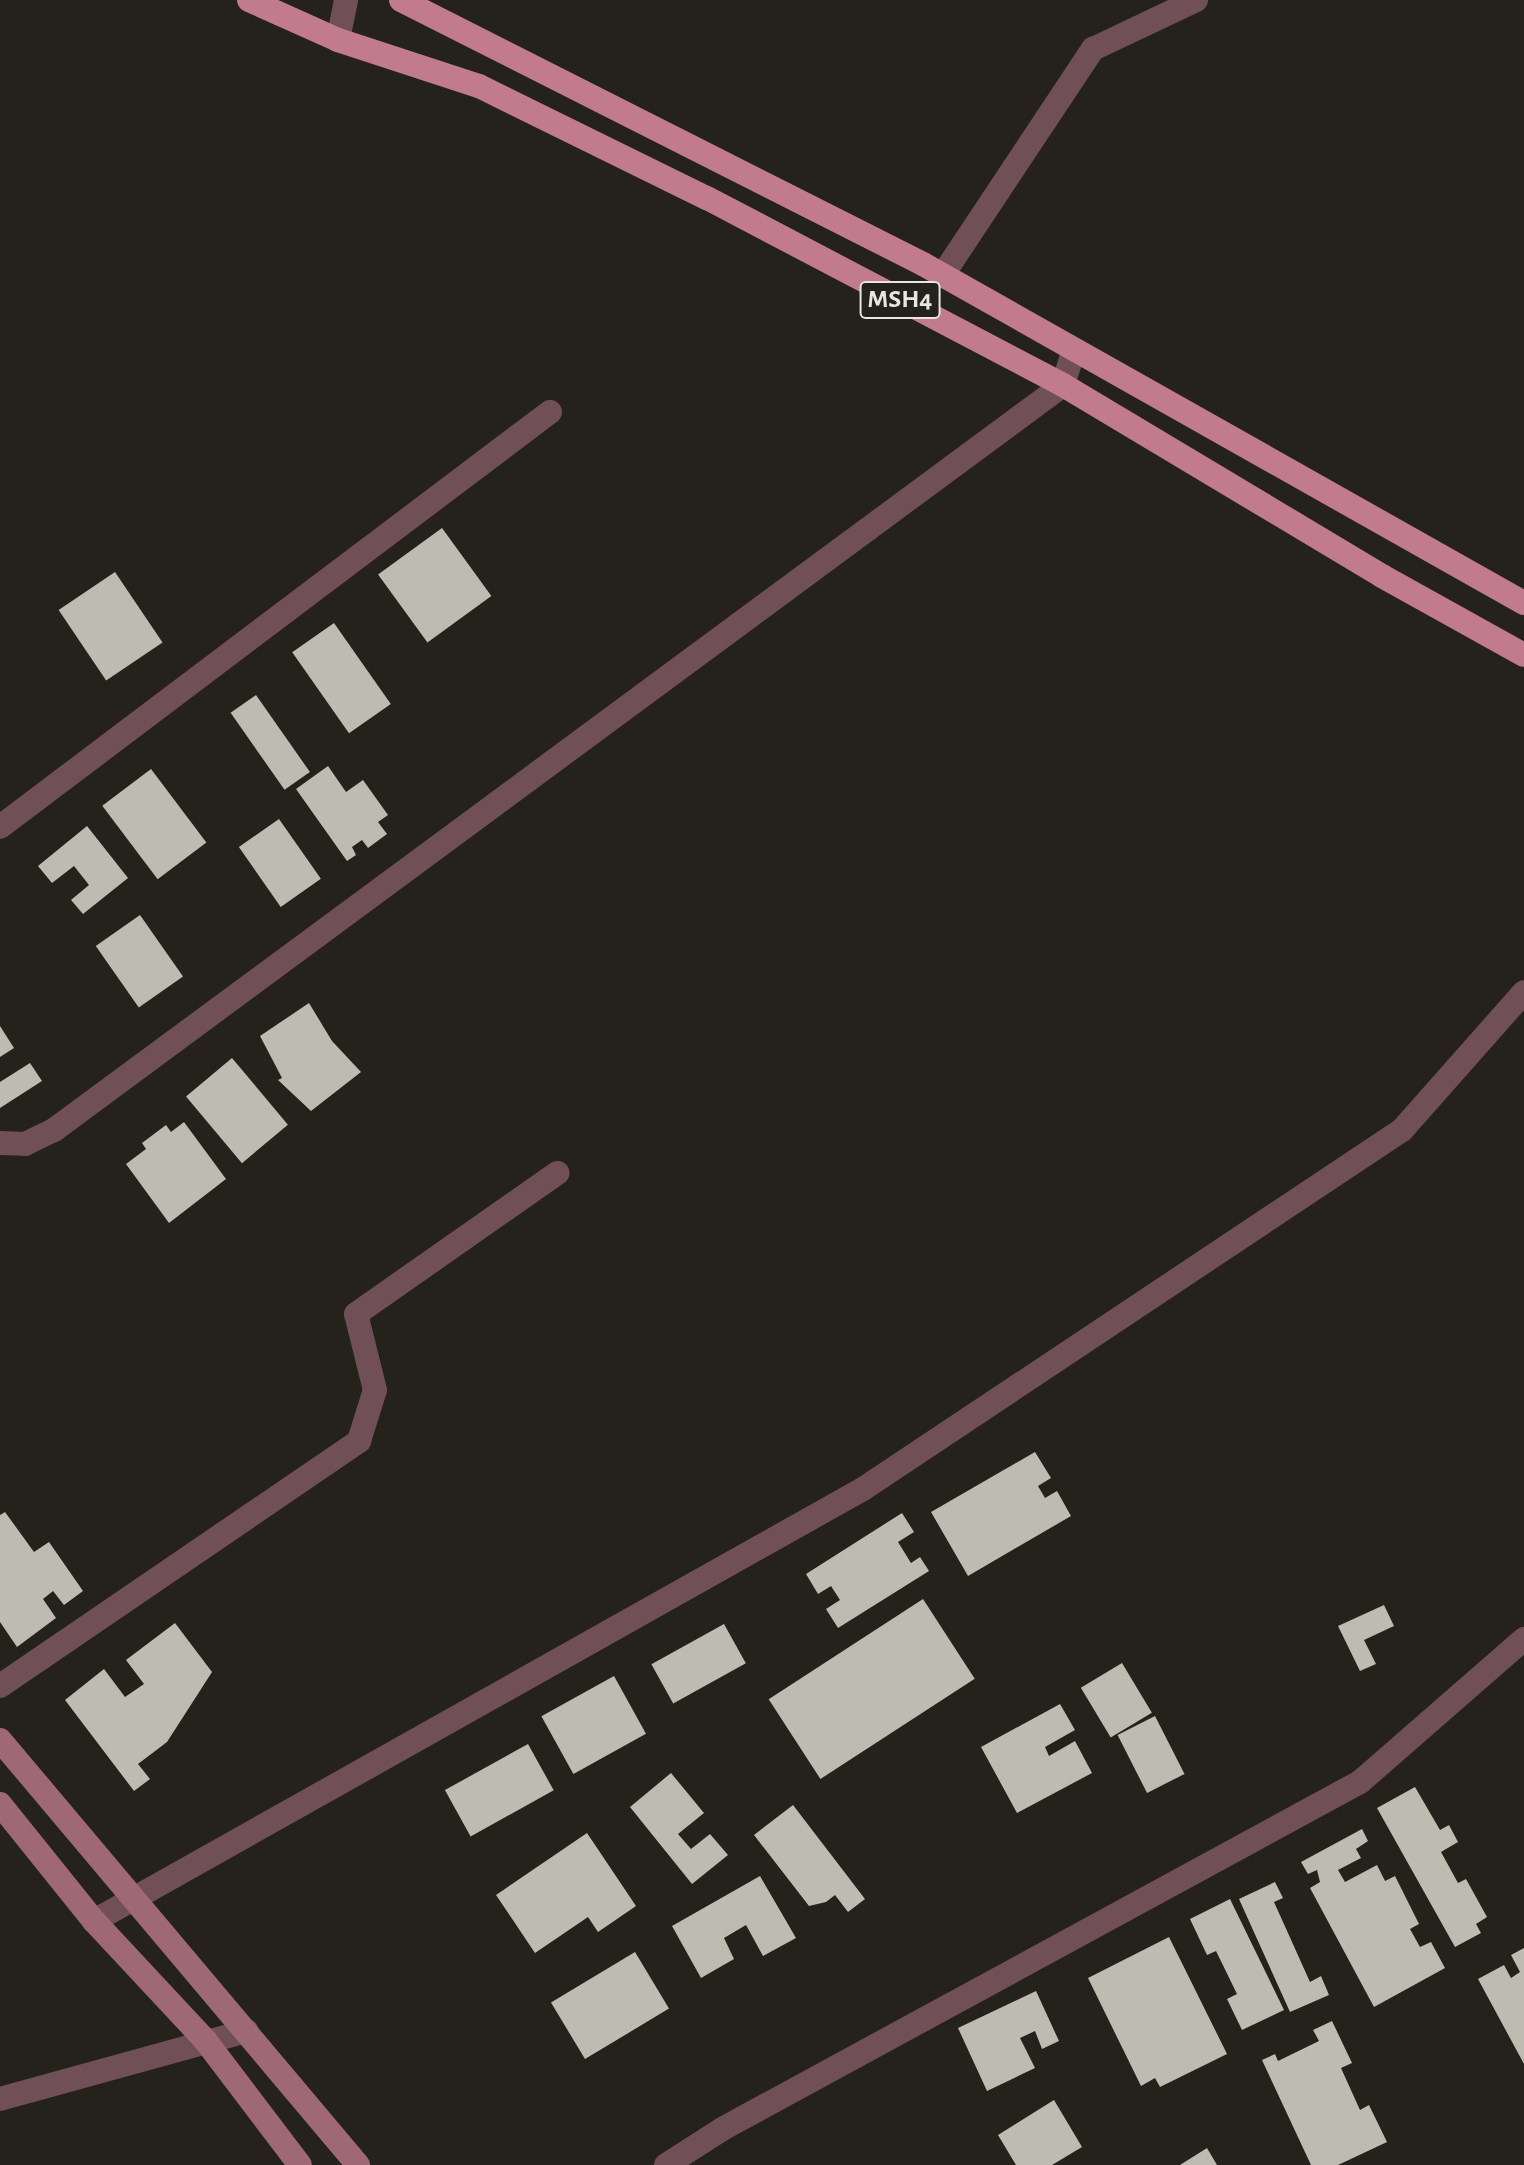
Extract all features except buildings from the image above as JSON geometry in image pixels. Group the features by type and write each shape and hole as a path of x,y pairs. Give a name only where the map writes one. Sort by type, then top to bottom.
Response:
{"main road":[{"name":"MSH4","path":"249,0 338,40 479,86 707,198 1063,385 1382,576 1524,655"},
{"name":"MSH4","path":"401,0 942,276 1524,603"},
{"path":"0,1740 137,1898 358,2165"},
{"path":"0,1804 94,1921 205,2040 300,2165"}],"street":[{"path":"338,40 346,0"},
{"path":"942,276 1093,49 1196,0"},
{"path":"0,1143 25,1144 41,1139 1063,385 1074,350"},
{"path":"0,827 550,412"},
{"path":"94,1921 876,1480 1402,1130 1524,992"},
{"path":"0,1686 359,1441 375,1390 356,1314 557,1173"},
{"path":"666,2165 724,2128 1360,1782 1524,1639"},
{"path":"0,2099 85,2078 205,2040 247,2031"}]}
